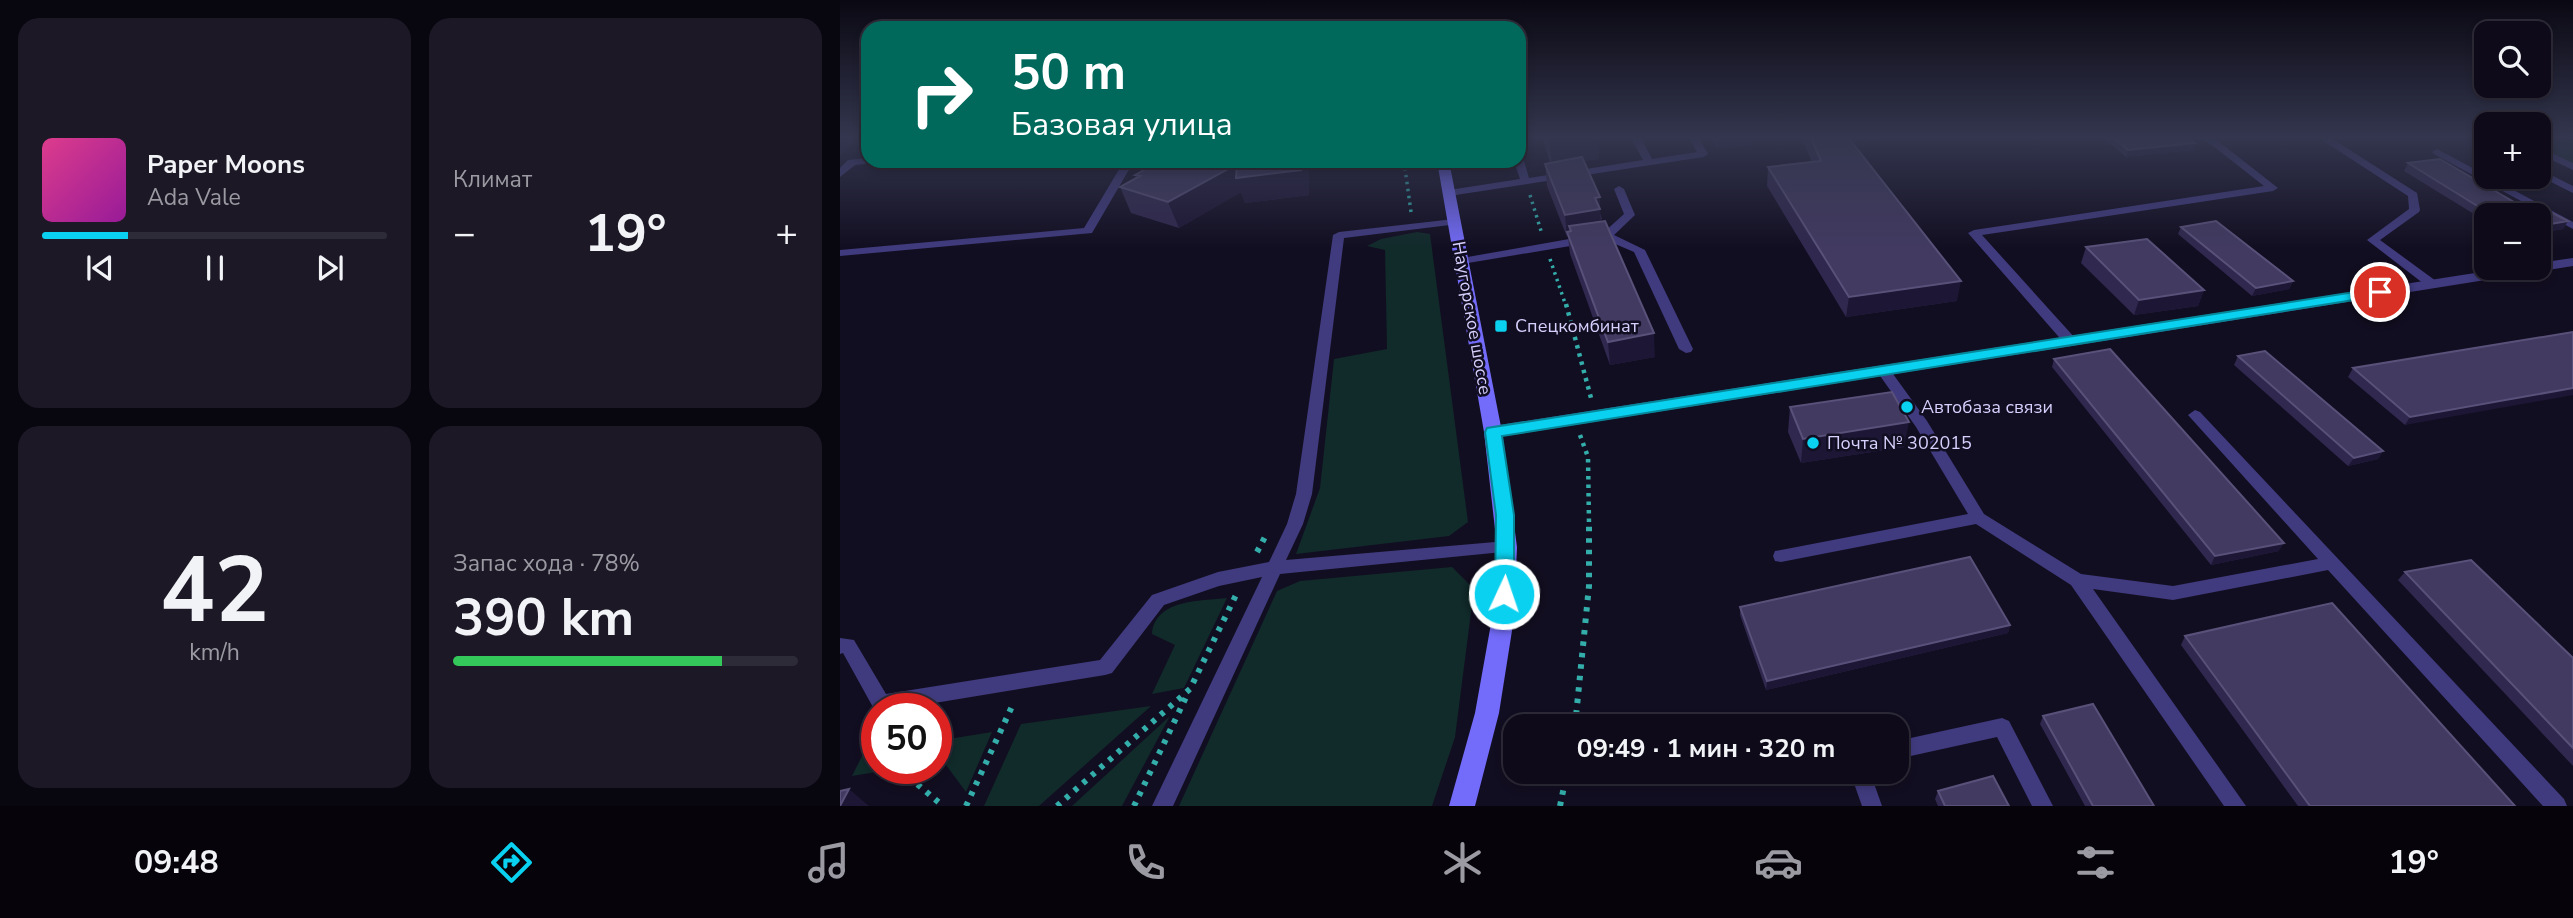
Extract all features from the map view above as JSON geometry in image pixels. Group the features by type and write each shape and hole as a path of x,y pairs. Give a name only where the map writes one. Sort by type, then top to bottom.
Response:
{"main road":[{"name":"Наугорское шоссе","path":"1445,174 1493,432 1507,547 1501,632 1487,713 1462,806"}],"street":[{"path":"2551,265 2573,262"},
{"path":"1493,432 2474,277"}],"lane":[{"path":"840,253 1088,231 1122,174"},
{"path":"1523,174 1525,180"},
{"path":"1448,194 1572,174"},
{"path":"2070,341 1974,233 2273,188 2254,174"},
{"path":"2380,174 2413,195 2415,210 2373,240 2432,284"},
{"path":"2477,174 2573,226"},
{"path":"2551,178 2573,190"},
{"path":"1462,261 1607,236 1630,215 1619,189"},
{"path":"1162,806 1294,524 1304,494 1339,235 1454,222"},
{"path":"1607,236 1639,250 1686,349"},
{"path":"1883,370 1922,424 1978,518 2077,580 2236,806"},
{"path":"2196,415 2557,806"},
{"path":"1780,555 1978,518"},
{"path":"840,646 848,645 881,703 1105,667 1158,600 1218,579 1272,568 1507,547"},
{"path":"2077,580 2173,593 2333,563"},
{"path":"1909,747 2002,727 2043,806"},
{"path":"1864,784 1872,806"}],"path":[{"path":"1406,174 1413,227"},
{"path":"1525,180 1562,290 1591,398 1575,419 1588,457 1589,586 1576,714"},
{"path":"1135,806 1271,523"},
{"path":"966,806 1024,680"},
{"path":"1057,806 1190,689"},
{"path":"917,784 943,806"},
{"path":"1560,806 1565,784"}],"green space":[{"path":"1417,232 1430,234 1468,522 1449,536 1296,554 1320,488 1334,359 1387,349 1385,250 1367,246 1381,239"},
{"path":"1452,567 1474,589 1455,737 1432,806 1179,806 1277,591 1300,581"},
{"path":"1227,598 1184,688 1152,694 1175,645 1152,634 1161,614 1170,608 1193,601"},
{"path":"1151,706 1039,806 984,806 1021,724"},
{"path":"1170,716 1122,806 1072,806"},
{"path":"992,732 966,792 952,773 952,738"},
{"path":"861,758 861,774 852,776"}],"building":[{"path":"1220,174 1168,202 1120,187 1140,176 1135,175"},
{"path":"1236,174 1272,174 1236,178"},
{"path":"1549,174 1589,174 1600,197 1595,198 1600,209 1565,215"},
{"path":"1772,174 1877,174 1961,281 1849,297"},
{"path":"2425,174 2465,174 2474,179 2474,189 2492,189 2516,203 2474,204"},
{"path":"2551,212 2568,221 2551,224"},
{"path":"1605,221 1654,333 1608,342 1567,232 1571,231 1569,226"},
{"path":"2216,221 2293,281 2256,288 2181,227"},
{"path":"2147,239 2204,290 2139,300 2086,247"},
{"path":"2573,332 2573,388 2410,417 2353,368"},
{"path":"2110,349 2284,543 2215,556 2054,359"},
{"path":"2265,351 2383,451 2354,458 2238,356"},
{"path":"1892,392 1909,422 1803,439 1790,407"},
{"path":"1970,557 2010,625 1767,681 1740,607"},
{"path":"2471,560 2573,658 2573,748 2405,572"},
{"path":"2332,603 2515,806 2310,806 2185,636"},
{"path":"2093,704 2154,806 2093,806 2043,716"},
{"path":"1993,776 2009,806 1945,806 1938,791"},
{"path":"849,789 840,806 840,791"}],"place":[{"name":"Спецкомбинат","path":"1501,326"},
{"name":"Автобаза связи","path":"1907,407"},
{"name":"Почта № 302015","path":"1813,443"}],"route":[{"path":"1504,594 1507,547 1505,515 1493,432 2380,292"}]}
